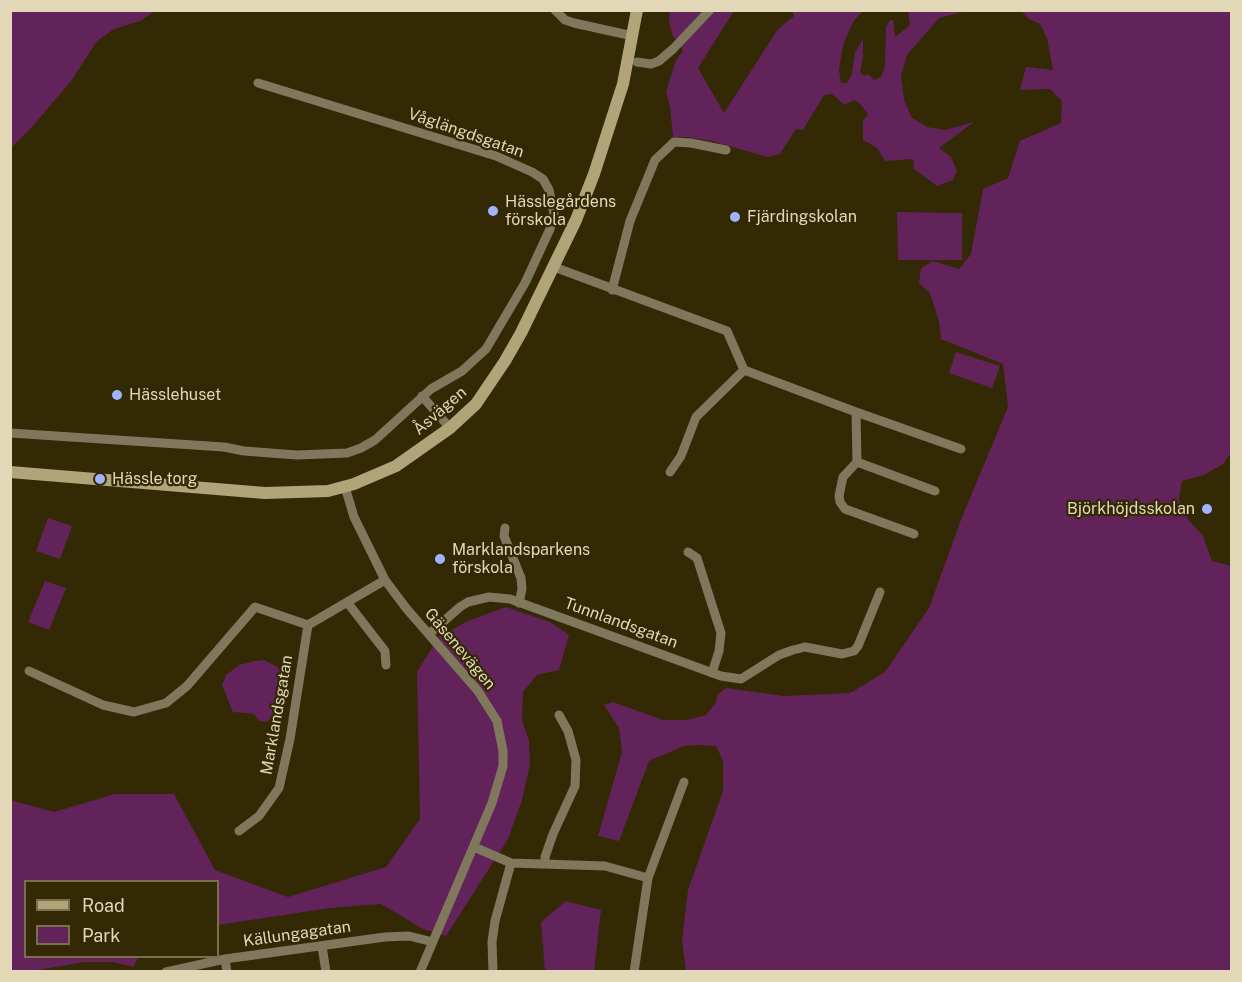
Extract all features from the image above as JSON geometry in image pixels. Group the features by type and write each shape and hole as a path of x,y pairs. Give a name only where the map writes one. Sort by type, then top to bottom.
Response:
{"street":[{"path":"555,10 565,20 574,23 633,36"},
{"name":"Åsvägen","path":"10,472 265,493 314,493 345,487 396,466 450,428 476,404 521,333 587,194 623,84 638,10"},
{"path":"637,62 651,64 658,61 673,49 710,10"},
{"name":"Våglängdsgatan","path":"10,433 224,447 297,455 347,453 362,448 386,432 422,396 440,382 462,371 486,349 525,283 555,214 549,190 543,179 496,156 258,83"},
{"path":"612,290 630,221 655,160 674,142 726,150"},
{"path":"554,267 727,331 744,370 961,449"},
{"path":"670,472 681,456 696,417 744,370"},
{"path":"422,396 450,428"},
{"path":"856,412 857,462 843,477 840,502 845,509 914,534"},
{"path":"857,462 935,491"},
{"name":"Gäsenevägen","path":"345,487 354,517 385,580 406,608 478,691 497,721 501,734 503,766 498,786 420,972"},
{"path":"505,528 504,536 521,578 522,590 519,603"},
{"path":"688,552 697,558 721,633 719,651 712,673"},
{"path":"29,671 103,705 134,712 166,704 188,686 255,608 308,625 385,580"},
{"name":"Tunnlandsgatan","path":"429,634 460,606 489,597 519,603 712,673 730,679 741,679 779,655 805,647 842,654 854,651 880,592"},
{"path":"347,602 385,651 386,665"},
{"name":"Marklandsgatan","path":"239,831 259,816 279,788 290,739 308,625"},
{"path":"545,863 545,856 553,834 575,786 576,760 568,730 559,714"},
{"path":"633,972 648,878 684,782"},
{"path":"474,847 511,863 605,866 648,878"},
{"path":"493,972 492,942 495,921 511,863"},
{"name":"Källungagatan","path":"166,972 225,959 398,936 433,942"},
{"path":"322,946 326,972"},
{"path":"225,959 227,972"}],"green space":[{"path":"11,10 155,11 140,21 114,29 97,41 71,81 11,148"},
{"path":"670,11 734,11 698,68 724,113 778,29 794,16 792,11 863,11 853,22 843,45 839,70 841,83 847,83 852,74 855,52 863,38 860,73 865,76 868,74 874,80 881,77 885,67 886,27 890,20 893,20 895,37 910,25 908,11 966,11 939,18 907,55 901,76 904,100 912,118 927,127 945,130 974,122 939,148 951,157 957,171 953,180 937,186 914,169 913,159 885,161 877,148 863,140 863,121 868,114 854,100 844,105 832,94 824,95 803,130 796,129 780,154 767,157 712,141 673,137 666,92 676,60 683,51 672,34 669,21"},
{"path":"1021,11 1231,11 1231,453 1223,464 1204,475 1182,481 1179,499 1188,519 1203,536 1212,561 1231,566 1231,971 686,971 682,941 688,890 723,791 723,761 716,746 698,745 684,746 649,761 619,841 598,836 622,752 619,728 604,705 613,702 663,720 686,720 706,715 716,702 718,694 726,688 784,696 850,693 885,672 929,608 962,517 1008,407 1003,364 941,339 932,299 929,292 919,283 921,268 933,261 959,269 971,254 983,189 1008,178 1020,141 1061,123 1062,101 1050,89 1020,90 1026,67 1053,70 1047,38 1040,24 1029,19"},
{"path":"897,212 962,213 962,260 898,260"},
{"path":"956,352 1000,366 992,388 949,373"},
{"path":"48,518 72,526 60,559 36,551"},
{"path":"45,581 66,588 49,630 28,622"},
{"path":"506,607 550,622 569,635 559,670 537,675 523,692 522,720 529,741 530,764 522,800 508,839 446,936 423,929 381,904 330,908 219,925 219,880 24,880 24,958 138,958 134,967 113,962 85,962 37,971 11,971 10,800 54,812 115,794 174,794 215,870 288,897 386,867 420,819 417,672 439,637 468,621"},
{"path":"264,660 278,667 288,683 286,697 281,707 267,722 259,721 254,714 233,712 222,685 226,675 239,665"},
{"path":"566,901 601,910 594,971 545,971 541,922"}],"place":[{"name":"Hässlegårdens förskola","path":"493,211"},
{"name":"Fjärdingskolan","path":"735,217"},
{"name":"Hässlehuset","path":"117,395"},
{"name":"Hässle torg","path":"100,479"},
{"name":"Björkhöjdsskolan","path":"1207,509"},
{"name":"Marklandsparkens förskola","path":"440,559"}]}
